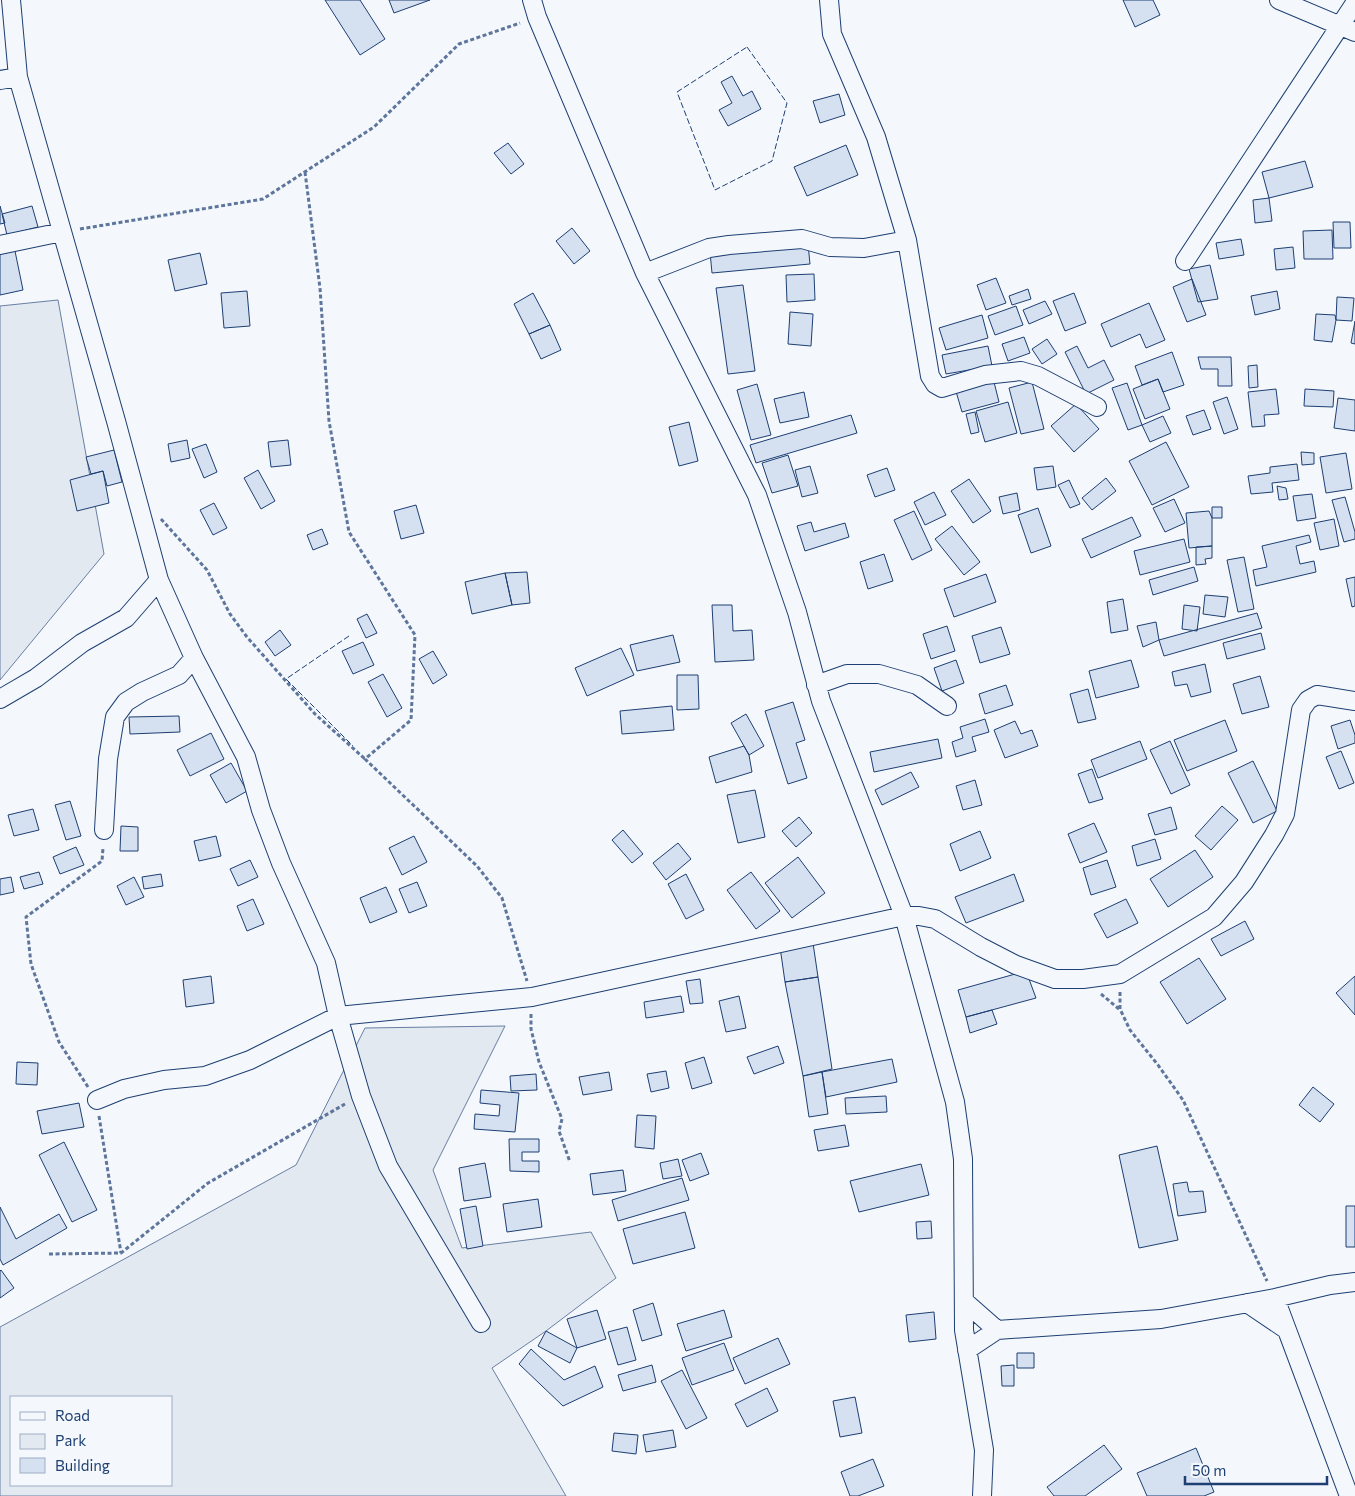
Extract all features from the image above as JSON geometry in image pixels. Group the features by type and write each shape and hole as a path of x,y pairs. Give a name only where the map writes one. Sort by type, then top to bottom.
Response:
{"street":[{"path":"11,0 18,77 159,580 194,658 246,757 261,810 281,863 326,963 338,1016 361,1096 388,1166 481,1323"},
{"path":"532,0 537,17 645,273 758,495 797,612 816,685 904,916 955,1102 964,1159 964,1330 984,1450 982,1496"},
{"path":"829,0 832,34 876,137 907,240 930,376 935,384 942,388 985,375 1021,371 1038,376 1098,407"},
{"path":"1279,0 1348,29"},
{"path":"1185,260 1348,29 1355,3"},
{"path":"0,80 18,77"},
{"path":"0,245 62,232"},
{"path":"645,273 709,248 729,245 802,239 830,247 864,248 907,240"},
{"path":"1,697 36,678 82,644 126,618 159,580"},
{"path":"104,830 108,759 115,717 126,702 142,692 179,675 194,658"},
{"path":"816,685 847,674 879,674 917,685 947,706"},
{"path":"97,1100 124,1089 164,1080 205,1076 214,1073 250,1060 338,1016 532,997 904,916 935,919 1016,965 1055,979 1083,979 1120,974 1214,917 1244,882 1285,814 1301,710 1308,700 1317,695 1355,701"},
{"path":"967,1350 997,1330 1161,1319 1275,1298 1330,1285 1355,1282"},
{"path":"1275,1298 1349,1496"},
{"path":"964,1301 997,1330"},
{"path":"1247,1303 1287,1330"}],"path":[{"path":"62,232 263,199 374,127 459,44 537,17"},
{"path":"304,172 320,288 329,422 350,532 414,635 411,720 365,759"},
{"path":"136,497 157,514 207,570 230,614 247,637 315,714 477,866 502,898 532,997 531,1029 539,1062 562,1119 559,1131 570,1162"},
{"path":"104,830 102,861 26,917 31,964 59,1042 97,1100 121,1253"},
{"path":"1120,974 1120,1009 1130,1030 1183,1100 1275,1298"},
{"path":"49,1254 121,1253 208,1183 361,1096"}],"green space":[{"path":"58,300 104,554 0,680 0,306"},
{"path":"505,1026 433,1170 462,1248 591,1232 616,1278 546,1331 492,1368 566,1496 0,1496 0,1327 296,1165 365,1028"}],"building":[{"path":"325,0 360,0 385,39 360,55"},
{"path":"389,0 430,0 394,13"},
{"path":"1123,0 1153,0 1160,15 1135,27"},
{"path":"732,76 743,96 752,91 761,109 728,126 719,110 732,103 721,82"},
{"path":"839,94 845,115 820,123 813,101"},
{"path":"508,143 524,164 511,174 494,153"},
{"path":"846,145 858,175 807,196 794,167"},
{"path":"1305,161 1313,187 1269,198 1262,172"},
{"path":"1269,198 1272,221 1255,223 1253,200"},
{"path":"0,206 5,223 0,224"},
{"path":"32,206 38,227 7,235 2,214"},
{"path":"1333,222 1350,222 1351,248 1334,248"},
{"path":"572,228 590,251 574,264 556,241"},
{"path":"1332,230 1333,259 1304,259 1303,231"},
{"path":"1241,239 1244,255 1219,259 1216,243"},
{"path":"808,244 810,264 712,273 710,252"},
{"path":"1293,247 1295,268 1276,270 1274,249"},
{"path":"15,251 23,290 0,295 0,254"},
{"path":"200,253 207,284 175,291 168,260"},
{"path":"1210,265 1218,299 1198,302 1189,269"},
{"path":"814,274 815,300 787,302 786,275"},
{"path":"996,278 1006,303 986,310 977,285"},
{"path":"1192,279 1206,315 1187,322 1173,287"},
{"path":"743,285 755,371 728,374 716,288"},
{"path":"1028,289 1031,299 1012,305 1009,296"},
{"path":"247,291 250,326 224,328 221,293"},
{"path":"1277,291 1280,309 1255,315 1251,296"},
{"path":"533,293 550,325 529,334 514,304"},
{"path":"1074,293 1086,323 1065,331 1053,301"},
{"path":"1337,297 1354,298 1352,321 1336,320"},
{"path":"1045,301 1052,314 1029,324 1023,310"},
{"path":"1149,303 1165,340 1146,348 1140,334 1111,347 1101,324"},
{"path":"1016,306 1023,325 995,335 988,316"},
{"path":"790,312 813,314 811,346 788,344"},
{"path":"1316,314 1335,315 1336,320 1332,342 1314,340"},
{"path":"982,315 988,338 946,350 939,328"},
{"path":"1355,321 1355,344 1351,343"},
{"path":"550,325 561,350 541,359 529,334"},
{"path":"1024,337 1030,353 1008,361 1002,344"},
{"path":"1047,339 1057,354 1042,364 1032,349"},
{"path":"988,346 992,366 946,374 942,355"},
{"path":"1077,346 1088,368 1104,360 1114,380 1086,394 1065,352"},
{"path":"1172,352 1184,385 1163,392 1158,379 1142,385 1135,366"},
{"path":"1198,357 1231,357 1232,386 1218,386 1218,369 1201,369"},
{"path":"1257,365 1258,387 1249,388 1248,366"},
{"path":"993,378 999,402 962,412 955,388"},
{"path":"1158,379 1170,409 1145,419 1133,389"},
{"path":"1032,382 1044,429 1021,434 1009,388"},
{"path":"1127,383 1142,425 1128,430 1112,388"},
{"path":"757,384 771,435 751,440 737,390"},
{"path":"1276,389 1279,414 1264,415 1265,426 1252,427 1248,392"},
{"path":"1305,389 1334,391 1333,407 1304,406"},
{"path":"804,392 809,417 780,423 774,399"},
{"path":"1227,397 1238,429 1224,434 1213,402"},
{"path":"1338,398 1355,400 1355,431 1334,428"},
{"path":"1008,402 1017,433 985,442 976,411"},
{"path":"1076,404 1099,429 1074,452 1051,426"},
{"path":"1204,410 1211,429 1193,435 1186,416"},
{"path":"975,412 979,432 971,434 966,414"},
{"path":"851,415 857,433 756,463 750,445"},
{"path":"1163,416 1171,433 1150,442 1142,425"},
{"path":"689,422 698,461 679,466 669,427"},
{"path":"187,440 190,458 171,462 168,444"},
{"path":"288,440 291,465 271,467 268,442"},
{"path":"1166,442 1189,487 1152,505 1129,461"},
{"path":"206,444 217,472 204,478 192,449"},
{"path":"114,450 122,482 107,486 103,471 91,474 86,457"},
{"path":"1301,452 1314,453 1314,464 1302,465"},
{"path":"1346,453 1352,489 1326,493 1320,457"},
{"path":"788,455 798,486 772,493 762,463"},
{"path":"1297,464 1299,480 1272,483 1273,492 1251,494 1248,476 1270,473 1270,467"},
{"path":"810,466 818,493 802,497 795,470"},
{"path":"1053,466 1056,487 1037,490 1034,468"},
{"path":"887,468 895,490 875,497 867,475"},
{"path":"258,470 275,501 261,509 244,478"},
{"path":"103,471 109,503 77,511 70,480"},
{"path":"1106,478 1116,491 1092,510 1082,498"},
{"path":"969,479 991,511 973,523 951,491"},
{"path":"1069,480 1080,504 1070,508 1058,485"},
{"path":"1277,486 1286,488 1288,499 1279,500"},
{"path":"934,492 946,515 925,525 914,502"},
{"path":"1017,493 1020,510 1003,514 999,497"},
{"path":"1312,494 1316,518 1297,521 1293,496"},
{"path":"1345,497 1355,532 1355,539 1344,542 1332,500"},
{"path":"1174,499 1185,523 1165,532 1153,508"},
{"path":"214,503 227,528 213,535 200,510"},
{"path":"416,505 424,533 401,539 394,511"},
{"path":"1212,507 1222,507 1222,518 1212,518"},
{"path":"1038,508 1051,546 1031,553 1018,515"},
{"path":"914,511 932,550 912,560 894,520"},
{"path":"1209,511 1212,518 1212,546 1189,548 1186,513"},
{"path":"1132,517 1141,536 1091,558 1082,539"},
{"path":"1334,519 1339,546 1320,550 1314,523"},
{"path":"811,522 814,532 845,523 849,537 805,551 797,526"},
{"path":"952,526 980,562 964,575 935,539"},
{"path":"322,529 328,544 313,550 307,535"},
{"path":"1309,535 1311,542 1296,546 1300,564 1314,561 1316,572 1256,586 1253,570 1267,567 1262,546"},
{"path":"1184,539 1190,562 1140,575 1134,551"},
{"path":"1212,546 1212,558 1205,559 1206,564 1196,565 1196,547"},
{"path":"884,554 893,581 868,589 860,562"},
{"path":"1244,557 1254,609 1238,612 1227,560"},
{"path":"1194,567 1198,581 1153,595 1149,580"},
{"path":"527,572 530,603 512,605 505,573"},
{"path":"505,573 512,605 472,614 465,582"},
{"path":"986,574 996,602 954,617 944,589"},
{"path":"1355,577 1355,606 1352,607 1346,579"},
{"path":"1205,595 1228,597 1225,617 1203,614"},
{"path":"1123,599 1128,630 1111,633 1107,602"},
{"path":"712,605 732,605 733,631 752,630 754,660 715,662"},
{"path":"1184,605 1200,607 1197,631 1182,629"},
{"path":"1257,613 1262,628 1164,656 1159,640"},
{"path":"367,614 377,633 366,638 357,619"},
{"path":"1156,622 1159,640 1143,647 1137,626"},
{"path":"947,626 955,651 931,659 923,634"},
{"path":"1001,627 1010,654 980,663 972,636"},
{"path":"280,630 291,645 275,656 265,642"},
{"path":"1261,633 1265,649 1227,659 1223,643"},
{"path":"673,635 680,662 637,671 630,645"},
{"path":"363,642 374,665 353,674 342,651"},
{"path":"621,648 634,675 587,696 575,668"},
{"path":"433,651 447,675 433,684 419,659"},
{"path":"956,660 964,683 942,691 934,668"},
{"path":"1131,660 1139,687 1096,698 1089,671"},
{"path":"1205,664 1211,692 1191,697 1187,684 1175,686 1172,672"},
{"path":"383,674 402,708 387,717 368,682"},
{"path":"677,675 698,675 699,709 677,710"},
{"path":"1260,676 1269,707 1242,714 1233,684"},
{"path":"1006,685 1013,705 985,714 979,694"},
{"path":"1088,689 1096,719 1078,723 1070,694"},
{"path":"793,702 805,740 796,743 807,778 788,784 765,711"},
{"path":"672,706 674,730 622,734 620,711"},
{"path":"746,714 764,746 749,755 731,723"},
{"path":"179,716 180,732 130,734 129,717"},
{"path":"985,719 989,732 972,737 976,751 956,757 952,742 963,738 960,727"},
{"path":"1225,720 1237,751 1187,771 1174,740"},
{"path":"1350,720 1355,735 1355,743 1338,749 1331,726"},
{"path":"1015,721 1021,734 1032,730 1038,746 1005,758 994,730"},
{"path":"211,733 224,759 190,776 177,750"},
{"path":"938,739 942,758 874,772 870,752"},
{"path":"1140,741 1147,759 1098,778 1091,760"},
{"path":"1170,741 1190,785 1171,794 1150,750"},
{"path":"744,746 749,755 752,772 716,783 709,757"},
{"path":"1341,751 1354,783 1339,789 1326,757"},
{"path":"1253,761 1277,811 1253,823 1228,773"},
{"path":"231,763 247,791 226,803 210,775"},
{"path":"1092,769 1103,799 1089,803 1078,774"},
{"path":"911,772 919,787 882,805 875,790"},
{"path":"975,780 982,805 963,810 956,786"},
{"path":"755,790 765,837 738,843 727,795"},
{"path":"70,801 81,836 66,840 55,805"},
{"path":"1222,806 1238,820 1211,850 1195,836"},
{"path":"1171,807 1177,829 1155,835 1148,814"},
{"path":"33,809 39,830 14,836 8,815"},
{"path":"799,817 812,833 796,847 782,831"},
{"path":"1094,823 1107,852 1080,863 1068,834"},
{"path":"121,826 138,827 138,851 120,851"},
{"path":"623,830 643,854 632,863 612,840"},
{"path":"980,831 991,858 960,871 950,844"},
{"path":"216,836 221,856 199,861 194,841"},
{"path":"414,836 427,862 402,875 389,848"},
{"path":"1155,839 1161,859 1137,866 1132,846"},
{"path":"678,843 691,859 666,880 653,863"},
{"path":"76,847 84,865 60,874 53,857"},
{"path":"1195,850 1213,877 1168,907 1150,879"},
{"path":"798,857 825,893 792,918 765,883"},
{"path":"250,860 258,877 238,886 230,869"},
{"path":"1107,860 1116,887 1091,895 1083,868"},
{"path":"39,872 43,884 24,889 20,877"},
{"path":"751,872 780,911 756,929 727,890"},
{"path":"161,874 163,886 144,889 142,877"},
{"path":"686,874 704,910 686,919 668,884"},
{"path":"1014,874 1024,901 966,923 955,897"},
{"path":"11,877 14,892 0,895 0,879"},
{"path":"134,877 144,897 126,905 117,886"},
{"path":"417,882 427,906 409,913 399,889"},
{"path":"386,887 397,912 370,923 360,898"},
{"path":"253,899 264,924 247,931 237,906"},
{"path":"1126,899 1138,923 1107,938 1094,914"},
{"path":"1245,921 1254,939 1221,956 1211,939"},
{"path":"813,943 818,977 785,982 780,947"},
{"path":"1199,958 1226,999 1187,1024 1160,982"},
{"path":"1026,971 1036,998 966,1017 958,990"},
{"path":"211,976 214,1003 186,1007 183,980"},
{"path":"1355,976 1355,1015 1336,993"},
{"path":"818,977 832,1069 803,1076 785,982"},
{"path":"700,979 703,1003 690,1004 686,981"},
{"path":"681,996 684,1012 646,1018 644,1002"},
{"path":"739,996 746,1028 726,1032 719,1001"},
{"path":"992,1010 997,1024 970,1033 966,1017"},
{"path":"778,1046 784,1063 754,1074 747,1057"},
{"path":"704,1057 712,1083 692,1089 685,1063"},
{"path":"892,1059 897,1082 826,1097 822,1072"},
{"path":"17,1062 38,1063 37,1085 16,1084"},
{"path":"666,1071 669,1088 651,1092 647,1074"},
{"path":"609,1072 612,1090 583,1095 579,1077"},
{"path":"822,1072 828,1114 809,1117 803,1076"},
{"path":"536,1074 537,1090 511,1091 510,1076"},
{"path":"1313,1087 1334,1104 1320,1122 1299,1105"},
{"path":"481,1090 519,1093 515,1132 474,1129 475,1114 499,1116 500,1105 480,1103"},
{"path":"886,1096 887,1112 846,1114 845,1098"},
{"path":"79,1103 84,1127 42,1134 37,1111"},
{"path":"637,1115 656,1116 654,1149 635,1147"},
{"path":"845,1125 849,1146 818,1151 814,1130"},
{"path":"509,1139 539,1139 539,1152 522,1152 522,1161 539,1161 539,1172 510,1171"},
{"path":"64,1142 97,1210 72,1222 39,1155"},
{"path":"1157,1146 1178,1240 1139,1248 1119,1155"},
{"path":"701,1153 709,1174 690,1181 682,1160"},
{"path":"678,1159 682,1176 663,1179 660,1163"},
{"path":"485,1163 491,1197 464,1201 459,1168"},
{"path":"921,1164 929,1195 859,1212 850,1181"},
{"path":"623,1170 626,1191 593,1195 590,1174"},
{"path":"682,1178 689,1200 618,1221 612,1200"},
{"path":"1187,1182 1189,1192 1203,1191 1206,1212 1178,1216 1173,1184"},
{"path":"538,1199 542,1227 507,1232 503,1204"},
{"path":"476,1206 483,1246 467,1249 460,1209"},
{"path":"1346,1206 1355,1206 1355,1247 1346,1247"},
{"path":"0,1207 16,1239 59,1214 67,1228 3,1265 0,1259"},
{"path":"685,1212 695,1248 633,1264 623,1229"},
{"path":"931,1221 932,1238 917,1239 916,1222"},
{"path":"0,1271 14,1288 0,1298"},
{"path":"653,1303 662,1335 642,1341 633,1310"},
{"path":"597,1310 606,1339 577,1348 567,1319"},
{"path":"724,1310 732,1337 686,1351 677,1324"},
{"path":"934,1312 936,1339 909,1342 906,1315"},
{"path":"627,1327 636,1360 618,1365 608,1332"},
{"path":"546,1331 577,1348 570,1363 538,1346"},
{"path":"778,1338 790,1364 745,1384 733,1358"},
{"path":"724,1343 734,1370 692,1385 682,1358"},
{"path":"531,1349 564,1380 595,1366 603,1387 563,1406 519,1364"},
{"path":"1017,1353 1034,1353 1034,1368 1017,1368"},
{"path":"652,1365 656,1382 623,1391 618,1375"},
{"path":"1014,1365 1014,1386 1002,1386 1001,1366"},
{"path":"682,1370 707,1418 686,1429 661,1381"},
{"path":"767,1388 778,1411 747,1427 735,1404"},
{"path":"855,1397 862,1433 840,1437 833,1401"},
{"path":"673,1430 676,1447 646,1452 643,1435"},
{"path":"614,1433 638,1435 636,1454 612,1451"},
{"path":"1104,1445 1122,1469 1085,1496 1054,1496 1047,1487"},
{"path":"1196,1448 1214,1492 1204,1496 1147,1496 1137,1473"},
{"path":"873,1459 884,1486 858,1496 850,1496 841,1472"}],"fence":[{"path":"747,47 787,103 772,161 715,190 677,92 747,47"},
{"path":"349,636 286,679 353,746"}]}
